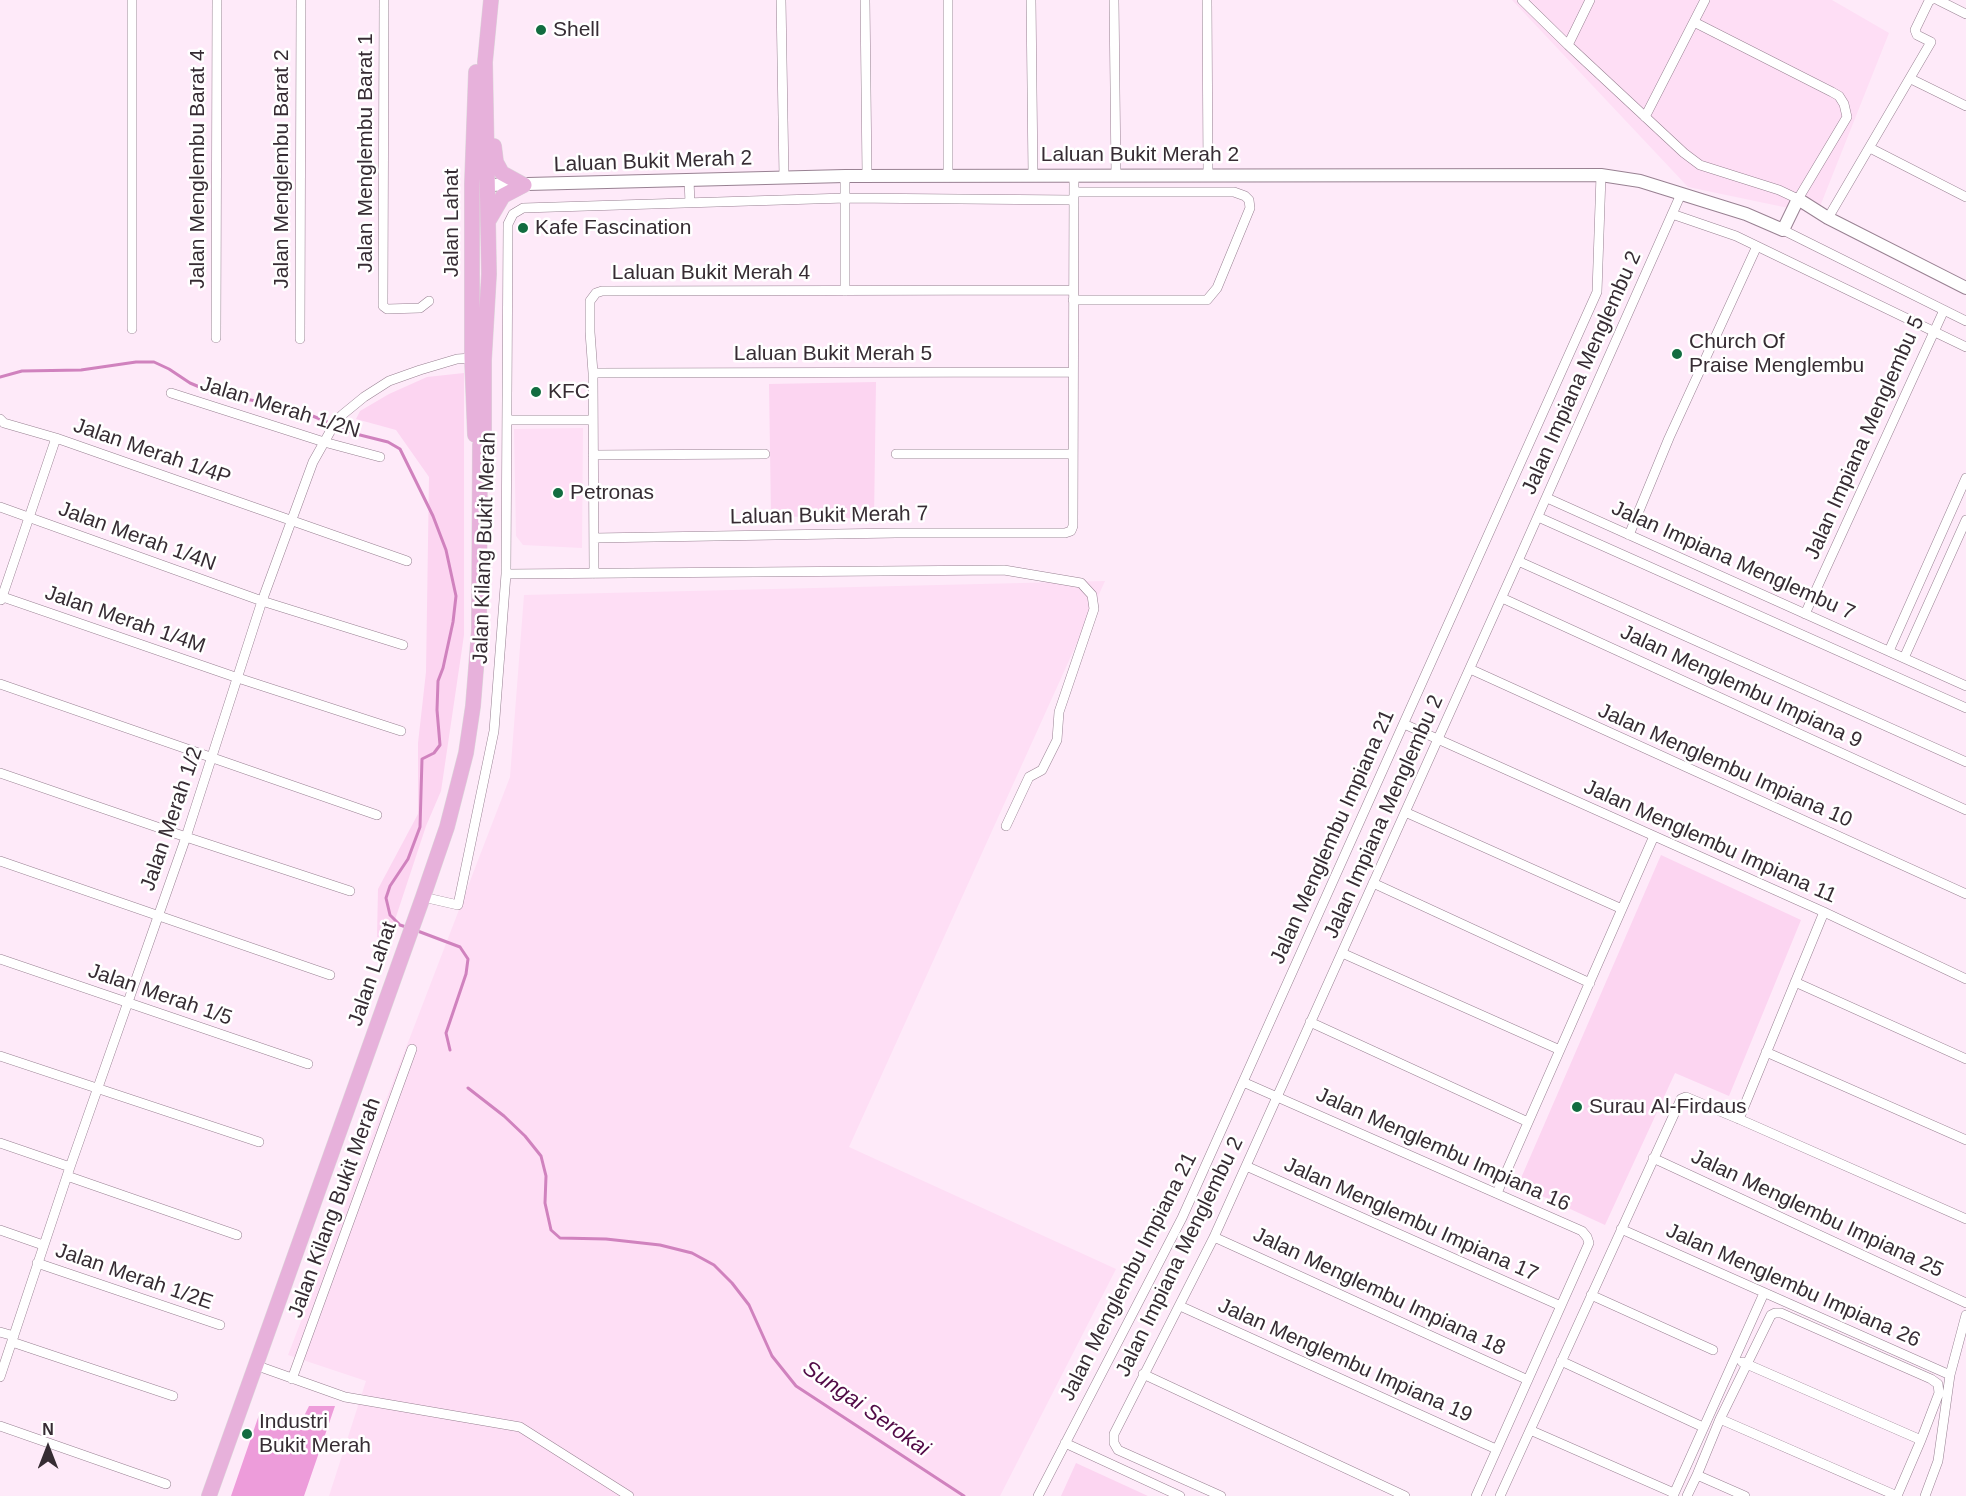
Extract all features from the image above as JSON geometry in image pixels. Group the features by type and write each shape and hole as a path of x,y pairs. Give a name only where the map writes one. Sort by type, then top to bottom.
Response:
{"main road":[{"name":"Jalan Lahat","path":"482,441 475,435 472,358 472,184 477,50 484,0"},
{"name":"Jalan Lahat","path":"208,1496 423,897 447,827 466,753 473,706 479,631 484,360 489,274 485,62 491,0"},
{"path":"485,62 491,94 496,162 502,173 524,185"},
{"path":"473,278 480,244 479,196 488,185 479,173 478,165 476,86"},
{"path":"488,222 503,196 524,185"},
{"path":"472,358 477,354 479,348 489,274"}],"street":[{"path":"132,0 132,329"},
{"name":"Jalan Menglembu Barat 4","path":"216,338 217,0"},
{"name":"Jalan Menglembu Barat 2","path":"300,339 301,0"},
{"name":"Jalan Menglembu Barat 1","path":"384,0 383,306 387,309 420,308 429,302"},
{"path":"781,0 784,177"},
{"path":"865,0 867,176"},
{"path":"948,0 948,176"},
{"path":"1031,0 1033,175"},
{"path":"1114,0 1116,175"},
{"path":"1207,0 1208,174"},
{"path":"1522,0 1700,165 1779,190 1828,218 1966,288"},
{"path":"1568,45 1590,0"},
{"path":"1646,117 1704,0"},
{"path":"1828,218 1931,42 1917,35 1916,30 1933,0 1966,14"},
{"path":"1694,22 1832,92 1839,96 1844,104 1847,117 1798,199 1783,230 1966,321"},
{"path":"1911,79 1966,106"},
{"path":"1870,148 1966,197"},
{"path":"896,454 1072,454 1074,175"},
{"name":"Laluan Bukit Merah 2","path":"488,185 845,176 1601,175 1640,181 1746,214 1783,230"},
{"name":"Jalan Menglembu Impiana 21","path":"1038,1496 1182,1218 1597,292 1601,175"},
{"path":"845,176 845,291"},
{"path":"689,180 690,203"},
{"name":"Laluan Bukit Merah 2","path":"508,224 513,214 523,208 846,198 1234,192 1245,195 1250,200 1250,208 1216,288 1207,300 1073,295"},
{"name":"Jalan Impiana Menglembu 2","path":"1221,1496 1118,1450 1114,1443 1114,1434 1214,1237 1681,194"},
{"path":"1672,214 1736,236 1966,347"},
{"name":"Jalan Kilang Bukit Merah","path":"423,897 458,905 494,731 506,574 508,224"},
{"path":"1629,535 1669,438 1756,246"},
{"name":"Laluan Bukit Merah 4","path":"594,573 593,373 590,301 596,293 602,291 845,291 1073,295"},
{"name":"Jalan Impiana Menglembu 5","path":"1805,614 1944,310"},
{"name":"Jalan Merah 1/2","path":"0,1377 43,1245 186,837 262,601 313,462 342,415 364,397 389,381 457,359 472,358"},
{"name":"Laluan Bukit Merah 5","path":"593,373 1073,372"},
{"name":"Jalan Merah 1/2N","path":"171,393 324,442 380,457"},
{"name":"Jalan Merah 1/4P","path":"0,419 4,423 56,438 407,561"},
{"path":"507,420 592,420"},
{"path":"1,598 56,438"},
{"path":"593,455 765,454"},
{"name":"Laluan Bukit Merah 7","path":"594,538 1065,533 1071,531 1072,526 1072,454"},
{"path":"1889,651 1966,478"},
{"name":"Jalan Impiana Menglembu 7","path":"1546,498 1966,686"},
{"name":"Jalan Merah 1/4N","path":"0,507 262,601 403,645"},
{"path":"1538,517 1966,708"},
{"path":"1904,658 1966,520"},
{"path":"1518,561 1966,762"},
{"path":"506,574 1004,570 1081,583 1092,595 1094,609 1059,712 1057,740 1042,770 1029,777 1006,826"},
{"name":"Jalan Merah 1/4M","path":"1,598 401,731"},
{"name":"Jalan Menglembu Impiana 9","path":"1502,598 1966,810"},
{"name":"Jalan Menglembu Impiana 10","path":"1470,669 1966,894"},
{"path":"0,684 377,815"},
{"name":"Jalan Menglembu Impiana 11","path":"1404,724 1824,912 1966,979"},
{"path":"0,773 350,891"},
{"path":"1405,812 1622,909"},
{"path":"1497,1193 1654,836"},
{"path":"0,861 330,975"},
{"path":"1373,883 1590,982"},
{"path":"1738,1119 1824,912"},
{"path":"1342,953 1560,1050"},
{"name":"Jalan Merah 1/5","path":"0,959 308,1064"},
{"path":"1795,982 1966,1059"},
{"path":"1311,1022 1528,1122"},
{"name":"Jalan Kilang Bukit Merah","path":"292,1380 412,1049"},
{"path":"1766,1052 1966,1140"},
{"path":"0,1056 259,1142"},
{"name":"Jalan Menglembu Impiana 16","path":"1243,1082 1582,1231 1589,1243 1561,1306"},
{"path":"1502,1495 1681,1099 1686,1097 1966,1219"},
{"path":"0,1143 69,1172 237,1235"},
{"name":"Jalan Menglembu Impiana 25","path":"1653,1158 1966,1303"},
{"name":"Jalan Menglembu Impiana 17","path":"1246,1166 1561,1306"},
{"name":"Jalan Menglembu Impiana 26","path":"1621,1229 1950,1376"},
{"path":"0,1230 43,1245"},
{"name":"Jalan Menglembu Impiana 18","path":"1214,1237 1528,1380"},
{"name":"Jalan Merah 1/2E","path":"37,1263 220,1325"},
{"path":"1530,1430 1673,1494 1764,1293"},
{"path":"1591,1295 1713,1350"},
{"name":"Jalan Menglembu Impiana 19","path":"1180,1306 1496,1449"},
{"path":"1476,1496 1561,1306"},
{"path":"1687,1496 1720,1419 1771,1315 1780,1313 1938,1384 1938,1393 1921,1440 1897,1496 1720,1419"},
{"path":"1925,1496 1938,1461 1950,1376 1966,1315"},
{"path":"0,1332 13,1339 173,1396"},
{"path":"1734,1359 1921,1440"},
{"path":"1561,1361 1703,1427"},
{"path":"255,1365 345,1397 520,1427 629,1496"},
{"path":"1143,1374 1406,1496"},
{"path":"0,1426 166,1484"},
{"path":"1065,1443 1180,1496"},
{"path":"1697,1475 1745,1496"}],"shaded area":[{"path":"1512,0 1832,0 1889,33 1817,214 1688,187"},
{"path":"464,373 464,635 441,791 426,826 389,938 377,937 378,889 418,814 418,743 426,672 429,477 396,430 356,419 360,411 389,394 427,377"},
{"path":"876,382 874,519 771,516 769,384"},
{"path":"583,428 582,548 523,545 516,536 514,429"},
{"path":"1105,581 849,1147 1116,1269 1000,1496 329,1496 366,1381 288,1355 510,777 524,595"},
{"path":"1661,855 1801,920 1729,1096 1675,1073 1605,1225 1518,1185"},
{"path":"309,1406 335,1406 304,1496 231,1496 260,1412 295,1424 302,1420"},
{"path":"1076,1463 1148,1496 1061,1496"}],"waterway":[{"name":"Sungai Serokai","path":"0,377 22,371 81,370 136,362 154,362 190,383 216,394 291,407 356,434 388,442 400,449 433,516 446,550 456,596 453,622 438,681 437,710 440,745 434,753 422,759 420,827 408,859 390,886 386,898 390,915 400,925 406,927"},
{"name":"Sungai Serokai","path":"415,930 460,947 468,959 466,974 446,1033 450,1050"},
{"name":"Sungai Serokai","path":"468,1088 504,1116 525,1136 541,1156 546,1176 545,1203 551,1230 560,1238 606,1239 660,1245 692,1253 714,1265 749,1305 772,1356 796,1386 964,1496"}],"place":[{"name":"Shell","path":"541,30"},
{"name":"Kafe Fascination","path":"523,228"},
{"name":"Church Of Praise Menglembu","path":"1677,354"},
{"name":"KFC","path":"536,392"},
{"name":"Petronas","path":"558,493"},
{"name":"Surau Al-Firdaus","path":"1577,1107"},
{"name":"Industri Bukit Merah","path":"247,1434"}]}
